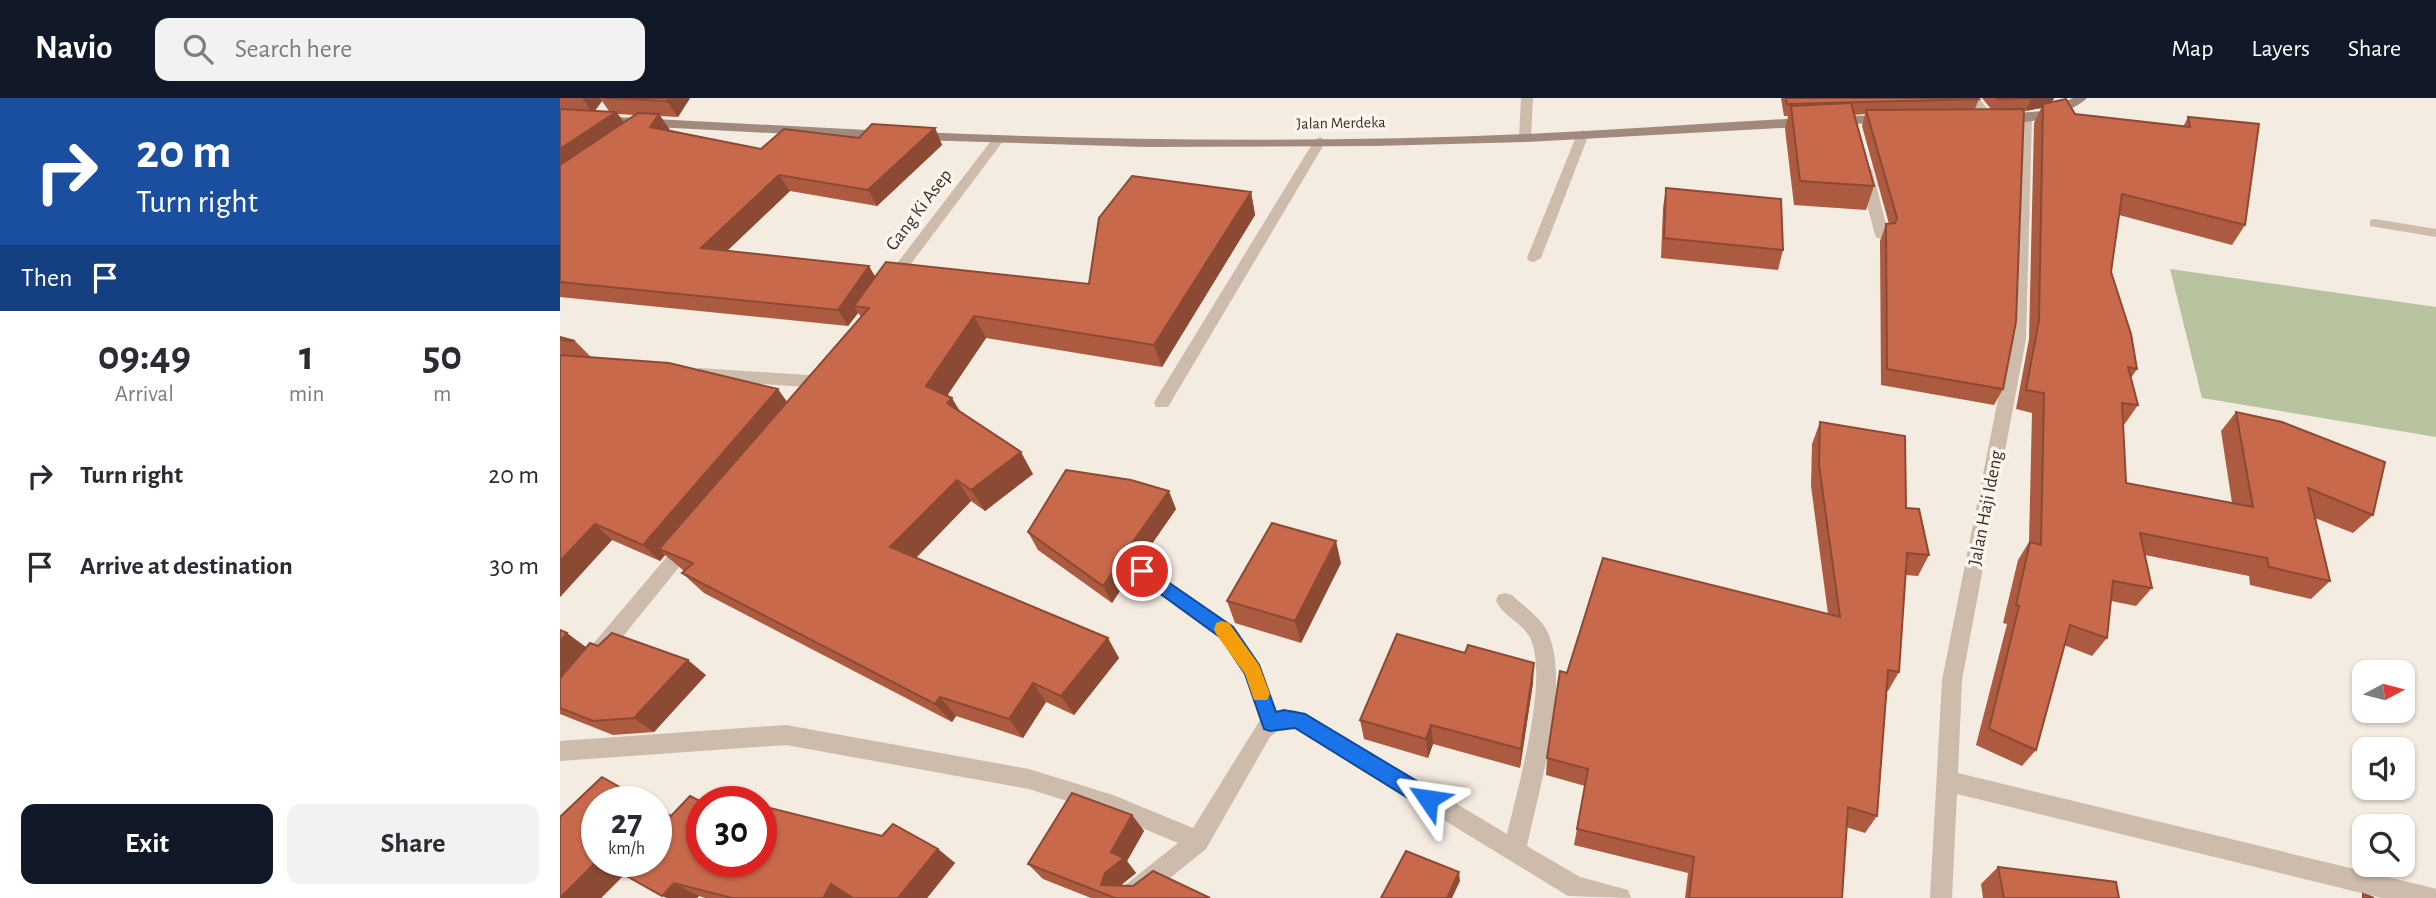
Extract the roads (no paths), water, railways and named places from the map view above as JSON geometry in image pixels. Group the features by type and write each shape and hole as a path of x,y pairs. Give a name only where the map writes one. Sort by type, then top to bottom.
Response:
{"street":[{"path":"1525,138 1527,98"},
{"path":"1973,98 1989,119"},
{"path":"1975,119 2026,118 2061,111 2081,98"},
{"path":"597,121 608,106"},
{"name":"Jalan Merdeka","path":"560,118 998,140 1320,141 1525,138 1853,126 1906,119"},
{"name":"Jalan Haji Ideng","path":"1941,898 1952,680 2018,339 2026,118"},
{"path":"626,138 648,123"},
{"path":"1534,258 1583,134"},
{"name":"Gang Ki Asep","path":"881,295 998,140"},
{"path":"1162,403 1320,141"},
{"path":"1862,158 1882,235"},
{"path":"2375,223 2436,233"},
{"path":"676,373 826,377 807,401"},
{"path":"586,667 698,531"},
{"path":"1142,571 1227,632 1253,670 1270,723"},
{"path":"1505,601 1539,634 1548,661 1546,696 1514,852"},
{"path":"1127,898 1198,841 1270,723 1284,718 1298,720 1576,888 1620,898"},
{"path":"560,751 786,735 1028,779 1113,805 1198,841"},
{"path":"1947,781 2429,898"}]}
